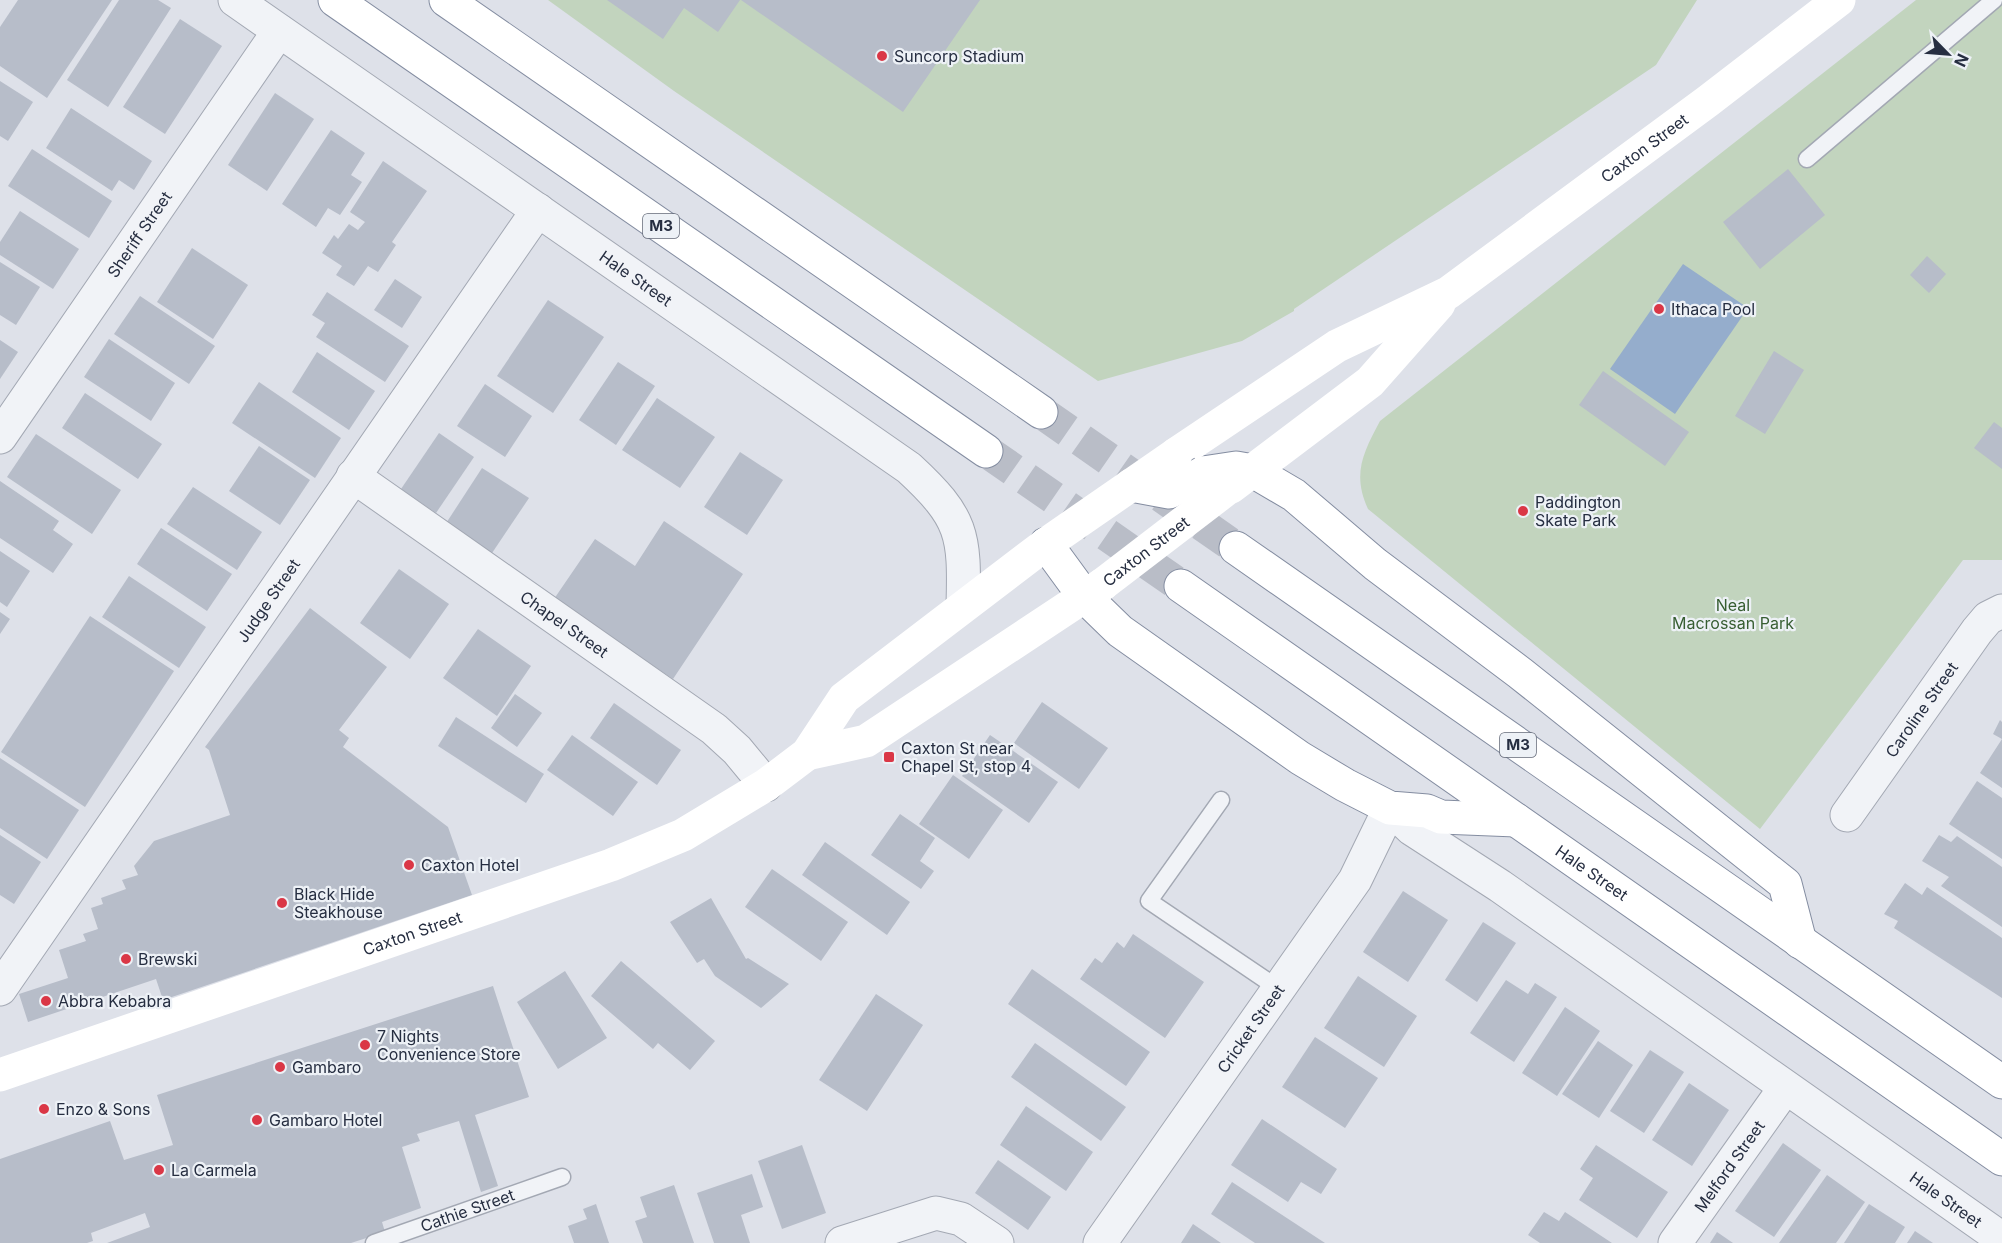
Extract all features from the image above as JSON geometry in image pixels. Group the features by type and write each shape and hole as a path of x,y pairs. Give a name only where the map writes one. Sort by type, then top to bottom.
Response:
{"main road":[{"name":"M3","path":"335,0 986,451"},
{"path":"447,0 1041,412"},
{"name":"Caxton Street","path":"1,1070 631,858 683,835 766,785 807,754 844,698 963,605 1046,544 1337,346 1448,293 1708,101 1839,0"},
{"name":"Caxton Street","path":"807,754 866,741 1093,590 1228,478 1370,382 1448,293"},
{"path":"1131,485 1169,492 1228,478 1294,495 1375,564 1520,673 1785,884 1800,942"},
{"path":"1046,544 1093,590 1120,631 1300,758 1390,808 1427,811 1442,817 1516,820"},
{"name":"M3","path":"1236,548 2002,1082"},
{"name":"Hale Street","path":"1181,586 2002,1159"}],"street":[{"name":"Hale Street","path":"235,0 920,479 952,516 958,530 964,555 963,605"},
{"name":"Sheriff Street","path":"0,437 279,31"},
{"name":"Judge Street","path":"0,989 538,210"},
{"name":"Chapel Street","path":"353,476 714,729 737,750 766,785"},
{"name":"Caroline Street","path":"1847,815 1977,631 1988,618 2002,611"},
{"name":"Hale Street","path":"1390,808 1412,829 1519,900 2001,1241"},
{"name":"Cricket Street","path":"1100,1243 1355,880 1390,808"},
{"name":"Melford Street","path":"1676,1243 1785,1088"},
{"path":"842,1243 936,1213 961,1219 997,1243"}],"lane":[{"path":"1807,159 1994,0"},
{"path":"1221,800 1149,901 1279,989"},
{"name":"Cathie Street","path":"374,1243 562,1177"}],"green space":[{"path":"548,0 1697,0 1656,65 1294,311 1242,341 1098,381 674,91"},
{"name":"Neal Macrossan Park","path":"1916,0 2002,0 2002,560 1963,560 1760,829 1368,509 1363,496 1360,474 1369,443 1380,421"}],"water":[{"path":"1683,264 1748,308 1675,414 1610,369"}],"building":[{"path":"18,0 112,0 47,98 0,66 0,27"},
{"path":"119,0 158,0 171,8 108,107 67,80"},
{"path":"607,0 740,0 718,32 684,8 663,39"},
{"name":"Suncorp Stadium","path":"741,0 980,0 903,112"},
{"path":"180,19 222,46 165,134 123,107"},
{"path":"0,81 33,102 8,141 0,136"},
{"path":"275,93 314,119 267,191 228,165"},
{"path":"71,108 152,161 134,190 119,180 112,191 46,148"},
{"path":"331,130 365,153 351,175 362,182 340,215 328,208 316,227 282,204"},
{"path":"32,149 112,201 89,238 8,186"},
{"path":"383,161 427,191 392,242 396,245 378,272 368,266 354,286 336,275 342,266 322,253 334,235 338,239 349,224 358,230 365,222 350,212"},
{"path":"1788,169 1825,215 1760,269 1723,222"},
{"path":"20,211 79,249 53,289 0,255 0,242"},
{"path":"192,248 248,285 213,339 157,302"},
{"path":"1927,256 1946,274 1929,293 1910,275"},
{"path":"0,262 40,287 16,325 0,315"},
{"path":"395,279 422,297 402,328 374,310"},
{"path":"327,292 409,346 385,382 316,337 325,323 312,315"},
{"path":"140,296 215,346 189,384 114,334"},
{"path":"548,300 604,337 553,413 497,376"},
{"path":"109,339 175,383 151,421 84,377"},
{"path":"0,340 18,352 0,379"},
{"path":"1774,351 1804,370 1765,434 1735,416"},
{"path":"317,352 375,391 349,430 292,392"},
{"path":"618,362 655,386 616,445 579,420"},
{"path":"1603,371 1689,432 1665,466 1579,405"},
{"path":"259,382 341,438 315,478 232,423"},
{"path":"485,384 532,416 505,457 457,426"},
{"path":"85,393 162,444 138,479 62,428"},
{"path":"657,398 715,437 680,488 622,450"},
{"path":"1994,422 2002,428 2002,469 1974,448"},
{"path":"439,433 474,457 436,513 401,489"},
{"path":"36,434 121,490 92,534 7,477"},
{"path":"259,446 310,480 280,525 229,491"},
{"path":"740,452 783,480 747,535 704,507"},
{"path":"482,468 529,498 486,562 441,531"},
{"path":"0,481 59,521 53,530 73,544 53,573 0,538"},
{"path":"193,487 262,532 237,570 167,524"},
{"path":"664,521 743,574 673,679 554,599 595,539 635,566"},
{"path":"161,528 232,574 207,611 137,564"},
{"path":"0,551 30,571 7,607 0,602"},
{"path":"399,569 449,604 410,659 360,623"},
{"path":"129,576 206,627 179,668 102,617"},
{"path":"310,608 387,667 339,730 349,738 343,747 448,827 472,895 163,1000 156,979 28,1022 19,994 68,978 59,950 86,941 83,934 98,929 91,908 103,904 101,898 126,889 122,880 138,875 134,866 154,841 230,815 209,750 205,747"},
{"path":"0,612 10,619 0,634"},
{"path":"90,616 174,671 85,807 1,752"},
{"path":"478,629 531,666 497,716 443,678"},
{"path":"515,694 542,713 517,747 491,728"},
{"path":"1042,702 1108,748 1079,789 1014,743"},
{"path":"614,703 681,750 657,785 590,738"},
{"path":"456,717 544,774 526,803 438,746"},
{"path":"2000,720 2002,722 2002,739 1993,734"},
{"path":"572,735 638,782 613,816 547,770"},
{"path":"990,735 1058,782 1029,823 962,776"},
{"path":"2002,739 2002,788 1980,773"},
{"path":"0,758 79,810 47,859 0,828"},
{"path":"953,775 1003,810 969,859 919,824"},
{"path":"1977,781 2002,798 2002,859 1949,824"},
{"path":"900,814 935,838 920,861 934,871 921,889 871,855"},
{"path":"0,835 41,862 14,904 0,895"},
{"path":"1939,835 1951,842 1957,836 2002,867 2002,927 1941,886 1949,877 1922,861"},
{"path":"825,842 910,902 887,935 802,875"},
{"path":"772,869 848,922 821,961 745,907"},
{"path":"1905,883 1922,895 1927,887 2002,938 2002,998 1894,928 1898,921 1884,914"},
{"path":"1403,891 1448,920 1408,982 1363,952"},
{"path":"711,898 746,959 748,958 789,984 761,1008 715,976 704,959 697,963 670,922"},
{"path":"1483,922 1516,943 1477,1002 1445,980"},
{"path":"1133,934 1204,982 1165,1038 1080,979 1095,958 1102,963 1117,942 1124,948"},
{"path":"621,961 715,1041 690,1070 658,1043 653,1049 591,996"},
{"path":"1032,969 1150,1052 1126,1086 1008,1004"},
{"path":"565,971 607,1038 558,1069 517,1002"},
{"path":"1358,976 1417,1016 1384,1067 1324,1028"},
{"path":"1506,980 1528,994 1535,983 1557,997 1514,1062 1470,1033"},
{"path":"493,986 529,1097 475,1115 498,1186 481,1192 459,1121 417,1134 420,1141 402,1147 421,1208 382,1222 385,1232 351,1243 107,1243 150,1227 145,1213 91,1233 93,1241 87,1243 0,1243 0,1159 110,1121 124,1160 173,1145 157,1095"},
{"path":"876,994 923,1025 867,1111 819,1080"},
{"path":"1565,1007 1600,1031 1557,1096 1522,1073"},
{"path":"1315,1037 1378,1078 1345,1128 1282,1087"},
{"path":"1598,1041 1633,1065 1599,1118 1562,1094"},
{"path":"1035,1043 1126,1107 1101,1141 1011,1077"},
{"path":"1650,1050 1684,1072 1644,1133 1610,1111"},
{"path":"1689,1083 1729,1110 1692,1166 1652,1140"},
{"path":"1026,1106 1093,1152 1066,1191 1000,1145"},
{"path":"1262,1119 1337,1169 1321,1194 1301,1182 1288,1202 1231,1165"},
{"path":"1783,1143 1821,1170 1774,1237 1735,1211"},
{"path":"802,1145 826,1213 782,1229 758,1161"},
{"path":"1596,1145 1668,1192 1637,1238 1579,1200 1593,1178 1580,1169"},
{"path":"998,1160 1051,1197 1028,1230 975,1193"},
{"path":"752,1174 763,1207 741,1215 750,1243 714,1243 697,1193"},
{"path":"1827,1175 1865,1202 1836,1243 1779,1243"},
{"path":"1232,1182 1325,1243 1255,1243 1211,1214"},
{"path":"674,1185 694,1243 643,1243 635,1221 647,1217 640,1197"},
{"path":"596,1204 609,1243 574,1243 568,1226 587,1219 583,1209"},
{"path":"1869,1204 1905,1227 1895,1243 1844,1243"},
{"path":"1544,1212 1559,1221 1565,1212 1612,1243 1540,1243 1528,1235"},
{"path":"1193,1224 1221,1243 1181,1243"},
{"path":"1915,1231 1933,1243 1907,1243"},
{"path":"1717,1232 1733,1243 1710,1243"}],"tunnel":[{"path":"1041,412 1236,548"},
{"path":"986,451 1181,586"}],"place":[{"name":"Suncorp Stadium","path":"882,56"},
{"name":"Ithaca Pool","path":"1659,309"},
{"name":"Paddington Skate Park","path":"1523,511"},
{"name":"Caxton St near Chapel St, stop 4","path":"889,757"},
{"name":"Caxton Hotel","path":"409,865"},
{"name":"Black Hide Steakhouse","path":"282,903"},
{"name":"Brewski","path":"126,959"},
{"name":"Abbra Kebabra","path":"46,1001"},
{"name":"7 Nights Convenience Store","path":"365,1045"},
{"name":"Gambaro","path":"280,1067"},
{"name":"Enzo & Sons","path":"44,1109"},
{"name":"Gambaro Hotel","path":"257,1120"},
{"name":"La Carmela","path":"159,1170"}]}
